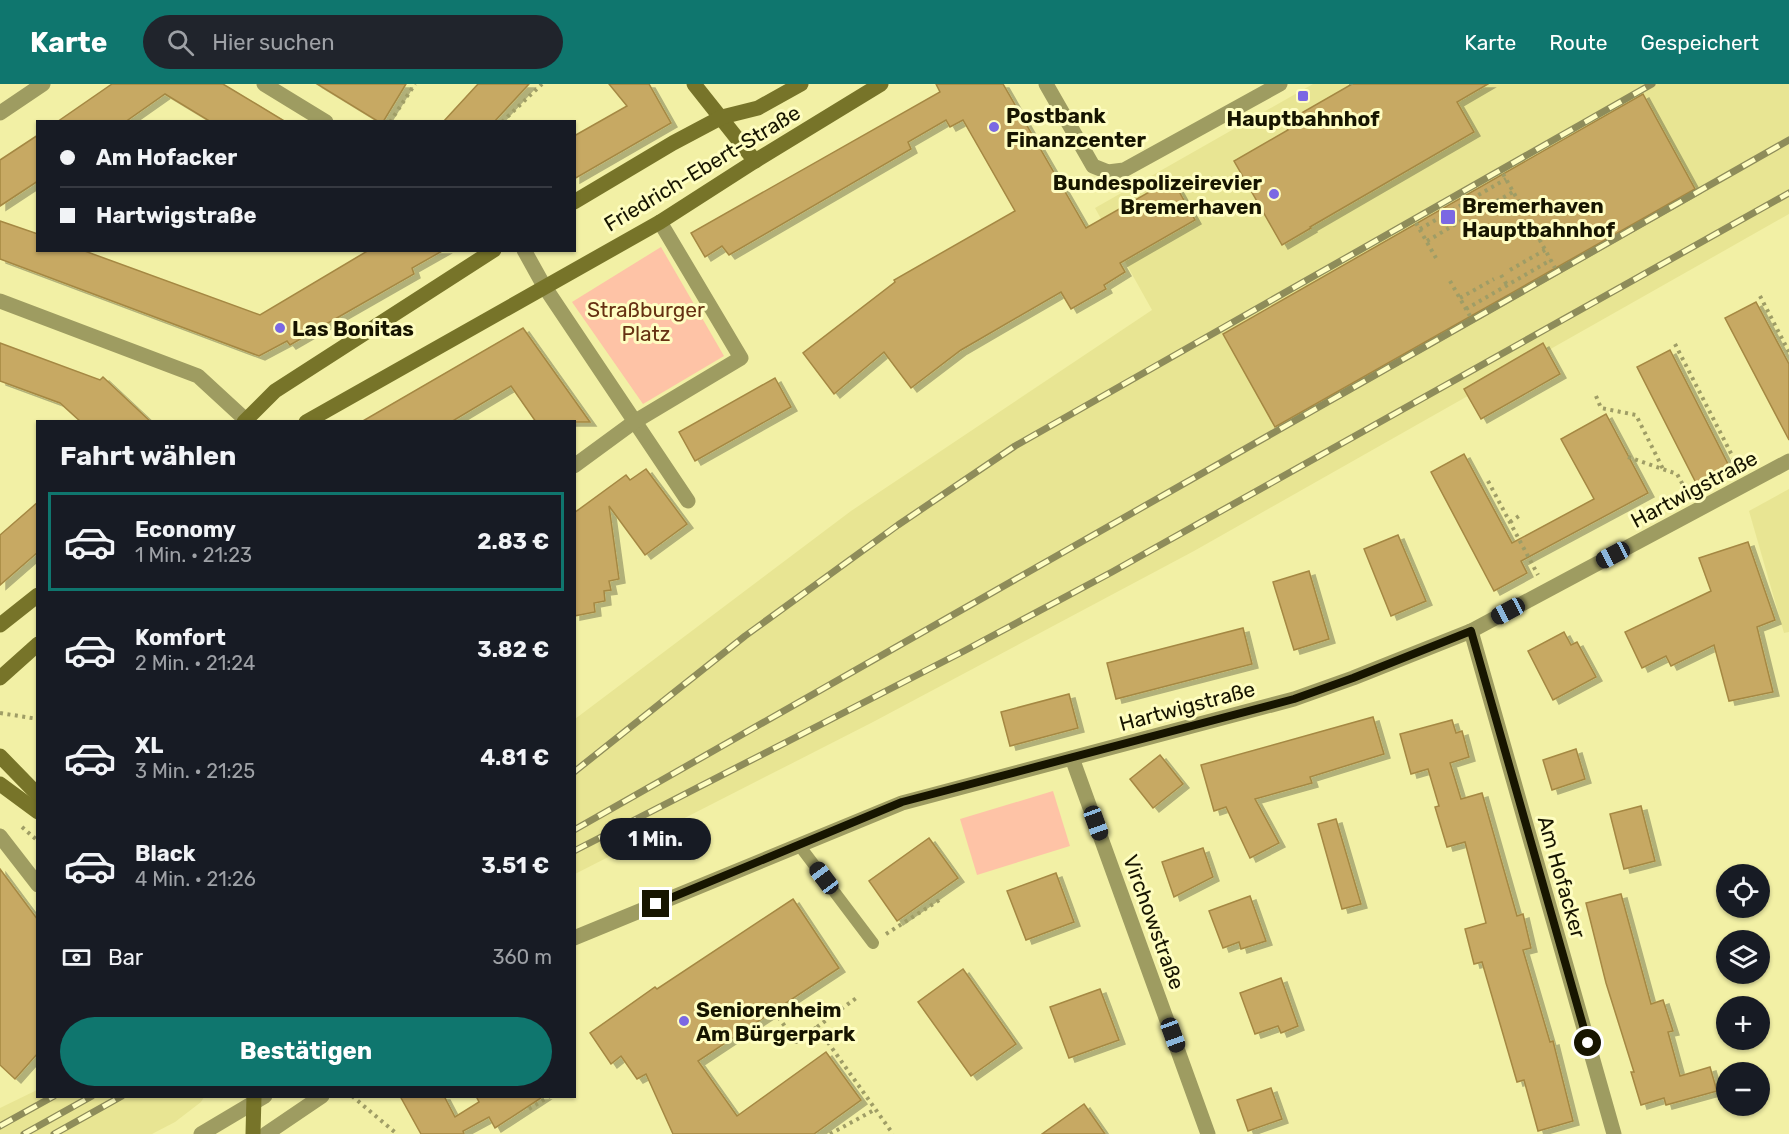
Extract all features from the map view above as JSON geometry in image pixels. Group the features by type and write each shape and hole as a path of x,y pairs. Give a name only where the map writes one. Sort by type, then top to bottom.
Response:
{"main road":[{"path":"694,84 722,117 754,161"},
{"name":"Friedrich-Ebert-Straße","path":"576,201 673,143 722,117 758,108 801,84"},
{"name":"Friedrich-Ebert-Straße","path":"310,420 660,222 754,161 881,84"},
{"path":"247,420 275,391 491,252"},
{"path":"0,625 36,597"},
{"path":"0,678 36,646"},
{"path":"0,756 36,793"},
{"path":"0,784 36,811"},
{"path":"253,1134 258,1098"}],"street":[{"path":"0,113 44,84"},
{"path":"264,84 323,120"},
{"path":"1046,84 1094,166 1108,172 1124,170 1280,84"},
{"path":"576,465 634,422 741,358 660,222"},
{"path":"525,252 544,286 688,501"},
{"path":"0,301 198,375 245,420"},
{"name":"Hartwigstraße","path":"576,937 902,802 1294,699 1353,678 1471,631 1789,461"},
{"name":"Am Hofacker","path":"1471,631 1614,1134"},
{"name":"Virchowstraße","path":"1072,758 1208,1134"},
{"path":"0,836 36,882"},
{"path":"201,1134 258,1098"},
{"path":"266,1134 319,1098"}],"lane":[{"path":"799,845 873,943"}],"path":[{"path":"391,120 415,84"},
{"path":"504,120 542,84"},
{"path":"1503,174 1523,209"},
{"path":"1420,229 1506,179"},
{"path":"1477,212 1513,192"},
{"path":"1462,205 1469,217"},
{"path":"1426,241 1461,221"},
{"path":"1416,223 1436,258"},
{"path":"1536,233 1555,268"},
{"path":"1510,270 1545,250"},
{"path":"1466,309 1551,260"},
{"path":"1501,275 1507,285"},
{"path":"1460,298 1494,279"},
{"path":"1450,281 1470,316"},
{"path":"1760,296 1789,352"},
{"path":"1675,344 1747,484"},
{"path":"1596,396 1601,408 1636,415 1662,469"},
{"path":"1629,457 1677,474 1697,510"},
{"path":"1488,481 1546,591"},
{"path":"1510,522 1522,514"},
{"path":"0,713 36,718"},
{"path":"873,943 941,899"},
{"path":"774,1011 796,1042 859,996"},
{"path":"817,1027 893,1134"},
{"path":"354,1098 397,1134"},
{"path":"529,1110 547,1098"},
{"path":"830,1134 876,1109"}],"shaded area":[{"path":"1313,84 1789,84 1789,214 1194,551 873,722 576,873 576,718 851,511 1152,310 1095,208"},
{"path":"1789,489 1789,632 1784,633 1749,511"},
{"path":"36,1090 36,1098 203,1098 175,1122 152,1134 0,1134 0,1108"}],"green space":[{"name":"Straßburger Platz","path":"661,247 724,356 643,404 572,302"},
{"path":"1053,791 1070,846 977,875 960,819"}],"building":[{"path":"112,84 223,84 283,120 208,120 165,94 128,120 60,120"},
{"path":"317,84 406,84 384,120 376,120"},
{"path":"478,84 529,84 496,120 445,120"},
{"path":"609,84 649,84 671,123 576,178 576,135 627,106"},
{"path":"936,84 1003,84 1086,228 1172,179 1195,220 1120,263 1125,272 1104,285 1106,289 1071,309 1061,292 961,350 911,388 884,352 834,394 803,353 895,282 894,280 1015,211 963,120 950,127 946,120 908,142 911,149 729,255 722,246 705,257 691,233 940,92"},
{"name":"Bremerhaven Hauptbahnhof","path":"1352,84 1488,84 1457,102 1474,132 1282,245 1234,161 1288,130 1284,123"},
{"path":"1643,94 1695,189 1275,427 1223,334"},
{"path":"36,136 36,182 0,206 0,160"},
{"path":"0,221 36,233 36,252 87,252 260,315 366,252 440,252 412,268 414,274 290,345 287,341 259,356 0,259"},
{"path":"1756,302 1789,364 1789,440 1725,318"},
{"path":"523,328 590,422 535,420 511,386 454,420 364,420"},
{"path":"0,343 100,380 103,377 149,420 79,420 60,403 0,381"},
{"path":"1543,343 1560,374 1481,419 1464,389"},
{"path":"1670,350 1729,466 1696,483 1637,367"},
{"path":"775,378 791,407 695,461 679,432"},
{"path":"1606,414 1648,493 1521,561 1527,573 1494,591 1431,472 1464,454 1512,543 1594,499 1561,439"},
{"path":"646,469 687,524 645,555 609,506 619,579 609,581 611,590 604,591 605,601 594,603 595,612 576,616 576,512 626,475 630,480"},
{"path":"36,504 36,554 0,585 0,535"},
{"path":"1398,535 1426,601 1391,616 1364,549"},
{"path":"1748,542 1775,620 1757,627 1773,692 1729,701 1714,645 1671,666 1666,656 1642,668 1625,632 1711,591 1699,558"},
{"path":"1309,571 1329,639 1294,650 1273,582"},
{"path":"1243,628 1252,664 1116,699 1107,663"},
{"path":"1564,632 1571,645 1577,642 1596,677 1553,700 1528,651"},
{"path":"1069,694 1078,728 1010,746 1001,712"},
{"path":"1373,717 1384,754 1310,777 1312,783 1255,799 1279,843 1250,858 1226,807 1214,811 1201,765"},
{"path":"1452,720 1456,733 1462,731 1469,757 1450,763 1461,799 1482,793 1517,916 1523,914 1531,948 1523,950 1550,1042 1553,1041 1573,1121 1538,1131 1524,1080 1517,1082 1482,962 1474,964 1465,929 1486,923 1465,842 1447,847 1435,807 1439,806 1428,769 1411,774 1400,734"},
{"path":"1576,749 1585,779 1552,790 1543,760"},
{"path":"1160,755 1183,784 1153,808 1130,779"},
{"path":"1641,806 1655,861 1624,869 1610,814"},
{"path":"1336,819 1361,904 1342,909 1318,824"},
{"path":"929,838 958,878 897,921 869,881"},
{"path":"1203,848 1213,877 1174,897 1162,862"},
{"path":"0,869 36,917 36,1055 15,1079 0,1065"},
{"path":"1056,873 1074,922 1026,940 1007,891"},
{"path":"1621,894 1651,1004 1663,1000 1673,1031 1668,1032 1680,1076 1710,1067 1716,1091 1666,1105 1664,1098 1641,1105 1631,1072 1634,1072 1606,983 1586,903"},
{"path":"1250,896 1266,941 1241,949 1239,942 1223,948 1209,911"},
{"name":"Seniorenheim Am Bürgerpark","path":"793,899 839,968 698,1061 737,1116 826,1052 861,1100 814,1134 673,1134 646,1074 637,1079 621,1056 611,1064 590,1033 655,987 657,989"},
{"path":"963,969 1016,1044 971,1076 918,1002"},
{"path":"1281,978 1298,1026 1281,1033 1278,1026 1255,1034 1240,993"},
{"path":"1100,989 1119,1040 1069,1058 1050,1007"},
{"path":"1271,1088 1282,1119 1248,1131 1237,1100"},
{"path":"401,1098 445,1098 455,1117 479,1102 477,1098 541,1098 495,1128 489,1117 463,1131 464,1134 421,1134"},
{"path":"1084,1104 1105,1134 1042,1134"}],"railway":[{"path":"576,770 745,636 898,525 1015,446 1652,84"},
{"path":"576,829 1789,140"},
{"path":"576,850 964,651 1112,572 1789,193"},
{"path":"0,1126 50,1098"},
{"path":"24,1134 88,1098"},
{"path":"54,1134 118,1098"}],"place":[{"name":"Hauptbahnhof","path":"1303,96"},
{"name":"Postbank Finanzcenter","path":"994,127"},
{"name":"Bundespolizeirevier Bremerhaven","path":"1274,194"},
{"name":"Bremerhaven Hauptbahnhof","path":"1448,217"},
{"name":"Las Bonitas","path":"280,328"},
{"name":"Seniorenheim Am Bürgerpark","path":"684,1021"}],"route":[{"path":"656,904 902,802 1294,699 1471,631 1588,1043"}]}
